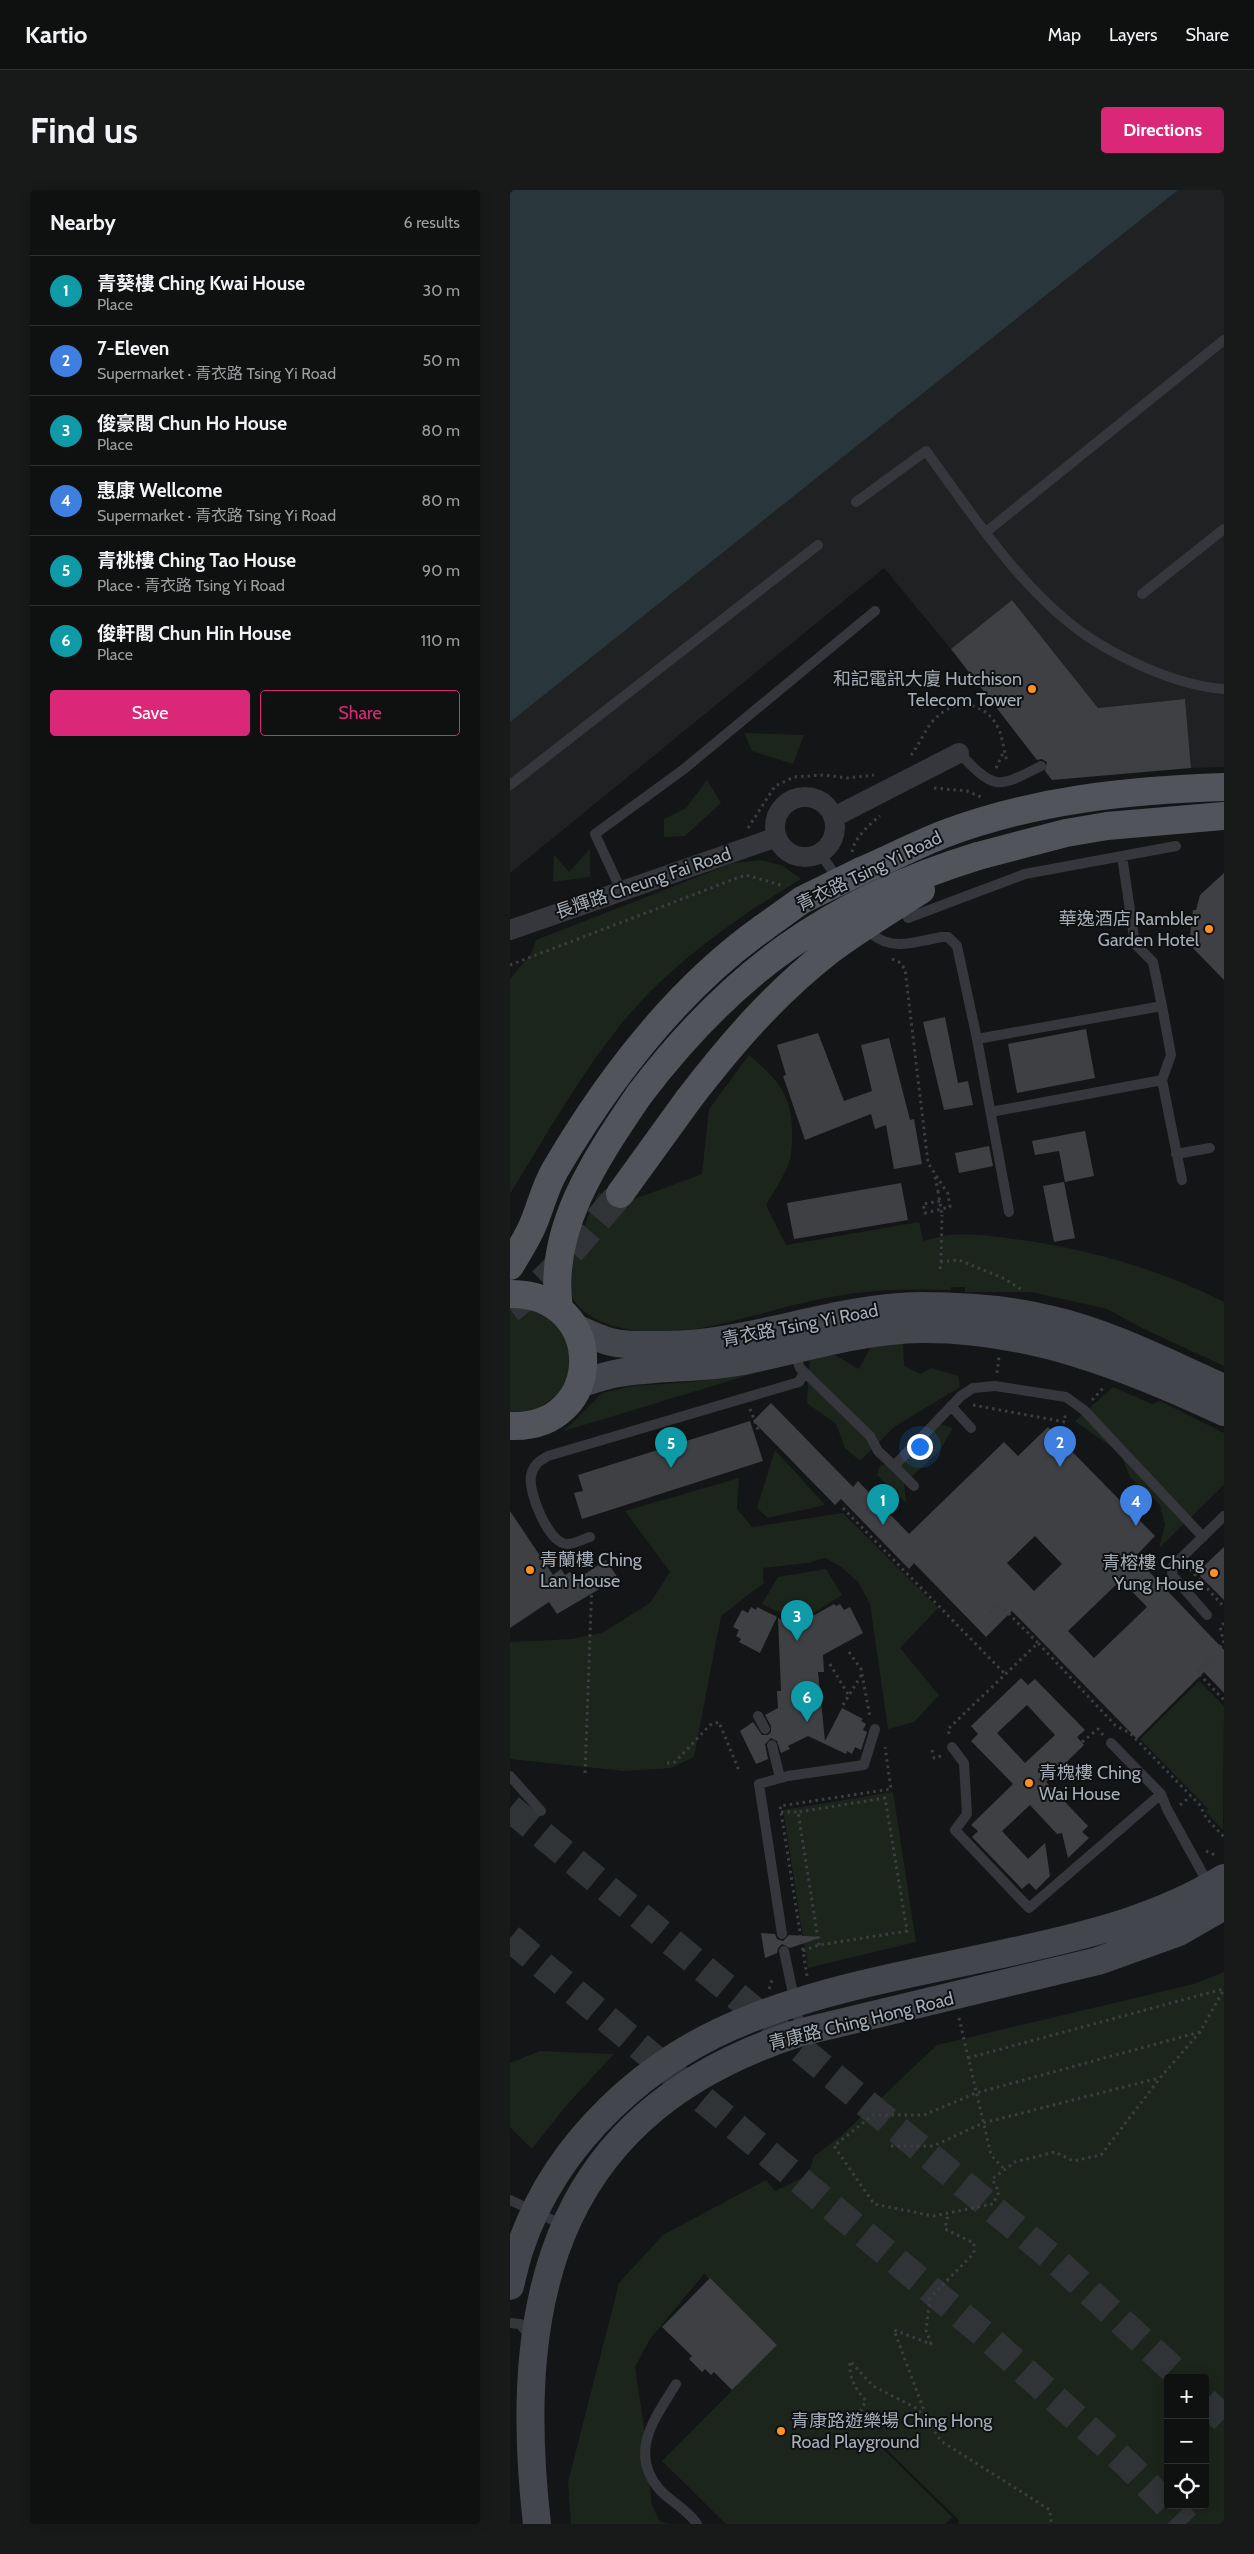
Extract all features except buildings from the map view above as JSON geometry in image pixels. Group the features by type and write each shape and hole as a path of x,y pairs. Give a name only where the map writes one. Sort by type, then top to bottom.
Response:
{"main road":[{"name":"青衣路 Tsing Yi Road","path":"510,1266 531,1229 554,1172 615,1078 669,1012 726,957 783,913 835,883 944,834 1031,808 1137,792 1224,786"},
{"name":"青衣路 Tsing Yi Road","path":"1224,816 1107,826 1058,834 948,865 883,891 827,920 778,953 748,975 710,1012 669,1056 639,1095 601,1154 566,1227 557,1260 555,1284 567,1318 610,1342 626,1345 669,1346 738,1338 859,1312 920,1306 974,1308 1049,1319 1095,1333 1224,1388"},
{"path":"620,1194 688,1100 749,1024 817,961 863,926 951,870 978,856"},
{"path":"510,1226 543,1196"},
{"path":"510,1294 526,1294 544,1299 567,1318 584,1357 579,1384 567,1405 558,1413 534,1424 510,1426"},
{"name":"青衣路 Tsing Yi Road","path":"579,1384 619,1373 798,1360 864,1335 921,1329 1014,1337 1105,1361 1224,1412"},
{"name":"青康路 Ching Hong Road","path":"510,2286 520,2248 535,2212 549,2186 584,2136 606,2112 650,2074 684,2051 721,2031 795,2004 845,1990 1110,1929 1219,1890"},
{"name":"青康路 Ching Hong Road","path":"537,2524 526,2419 526,2386 520,2330 537,2291 561,2224 588,2177 615,2143 672,2092 742,2054 802,2032 1098,1960 1179,1932 1219,1890"}],"street":[{"path":"834,817 959,753"},
{"path":"811,797 821,801 829,808 834,817 835,831 826,861 790,853 777,836 777,816 790,800 811,797"},
{"name":"長輝路 Cheung Fai Road","path":"510,930 777,836"}],"lane":[{"path":"986,532 1224,340"},
{"path":"856,502 926,451 986,532 1031,586 1066,620 1117,655 1170,678 1224,689"},
{"path":"1142,594 1224,529"},
{"path":"510,785 818,545"},
{"path":"621,890 595,834 684,768 875,611"},
{"path":"959,753 982,777 995,783 1007,783 1041,766"},
{"path":"908,918 1025,874 1176,846"},
{"path":"1122,856 1136,944 1152,962 1162,1006 1171,1055 1162,1080 1182,1180"},
{"path":"872,934 888,944 899,945 948,937 953,941 960,953 978,1039 1009,1212"},
{"path":"978,1039 1162,1006"},
{"path":"991,1112 1162,1080"},
{"path":"1176,1154 1210,1148"},
{"path":"590,1537 568,1544 557,1540 548,1533 531,1486 531,1475 536,1464 548,1456 799,1382 798,1360"},
{"path":"798,1360 870,1436 878,1450 914,1486"},
{"path":"894,1466 953,1404 973,1388 996,1386 1066,1397 1084,1410 1203,1537"},
{"path":"953,1404 971,1428"},
{"path":"1207,1615 1172,1575 1173,1566 1224,1516"},
{"path":"758,1716 765,1729"},
{"path":"782,1934 759,1784 780,1778 864,1765 875,1728"},
{"path":"1108,1740 1161,1794 1167,1809 1219,1890"},
{"path":"772,1745 780,1778"},
{"path":"952,1747 964,1763 967,1814 955,1830 1028,1908 1161,1794"},
{"path":"510,1776 541,1811"},
{"path":"784,1950 802,2032"},
{"path":"510,2200 561,2224"},
{"path":"676,2384 648,2431 644,2451 649,2470 659,2489 697,2524"}],"path":[{"path":"907,761 932,722 946,710 961,704 977,707 991,717 1000,732 1007,763"},
{"path":"743,832 775,786 794,777 823,775 847,778 881,774"},
{"path":"935,1175 942,1215 940,1258 942,1262 940,1269"},
{"path":"937,1211 925,1213 923,1204 940,1200"},
{"path":"942,1262 959,1260 1005,1278 1024,1291"},
{"path":"1084,1410 1111,1379"},
{"path":"953,1404 1065,1422 1066,1397"},
{"path":"746,1398 759,1432"},
{"path":"843,1508 1006,1675"},
{"path":"1197,1564 1190,1570 1224,1607"},
{"path":"585,1773 592,1580"},
{"path":"990,1613 999,1604 1115,1725 1130,1733 1199,1804 1207,1820 1224,1837"},
{"path":"1224,1623 1220,1627 1224,1644 1197,1672 1224,1700"},
{"path":"932,1750 934,1758 941,1756 952,1747 948,1730 1038,1643"},
{"path":"807,1976 780,1806 891,1789 882,1731 871,1726 862,1674 849,1652"},
{"path":"830,1664 849,1696"},
{"path":"844,1705 862,1674"},
{"path":"668,1763 675,1762 710,1725 719,1722 740,1773"},
{"path":"1082,1742 1098,1729 1108,1740"},
{"path":"940,1749 941,1756"},
{"path":"803,1951 819,1945 907,1931 884,1790"},
{"path":"781,1812 798,1812 885,1798"},
{"path":"798,1812 819,1945"},
{"path":"769,1989 772,1980"},
{"path":"968,2058 1224,1989 1200,2032 1160,2078 1100,2155 1073,2161 1056,2152 1016,2162 992,2179 999,2192 993,2204 948,2214 933,2216 874,2204 834,2146 873,2115 924,2115 976,2094 1200,2032"},
{"path":"959,2018 991,2155 1005,2170"},
{"path":"891,2146 933,2146 983,2123 1160,2078"},
{"path":"930,2426 894,2330 931,2344 926,2330 930,2298 974,2253 974,2243 945,2229 948,2214"},
{"path":"857,2417 866,2401 849,2375 850,2361 873,2386 918,2409 941,2441 1050,2510 1051,2524"}],"shaded area":[{"path":"510,190 1224,190 1224,767 1191,768 1185,699 1098,708 1012,600 951,649 884,568 510,873"},
{"path":"510,190 1178,190 510,722"},
{"path":"744,733 804,735 793,764 752,751"},
{"path":"707,780 721,803 685,836 664,837 664,819 686,808"},
{"path":"590,849 590,877 553,882 554,855 569,872"},
{"path":"762,860 783,866 801,879 731,924 687,958 646,996 627,1017 595,1059 510,1194 510,979 531,954 536,940 733,863"},
{"path":"749,1055 775,1080 786,1098 790,1109 792,1147 790,1160 766,1205 786,1245 919,1222 923,1241 949,1235 965,1234 1041,1243 1095,1254 1148,1270 1224,1302 1224,1366 1144,1329 1107,1309 1031,1292 965,1292 965,1287 951,1287 951,1290 868,1292 814,1300 710,1326 674,1332 637,1331 618,1327 600,1321 585,1312 574,1300 568,1285 568,1277 579,1239 599,1192 621,1204 702,1174 709,1109"},
{"path":"510,1306 539,1310 566,1334 571,1370 558,1395 535,1410 510,1412"},
{"path":"903,1338 904,1366 921,1374 931,1368 958,1376 960,1387 894,1427 860,1461 845,1448 836,1424 807,1403 810,1357 825,1349 859,1369 872,1344"},
{"path":"759,1372 564,1431 602,1393 632,1386 692,1382"},
{"path":"1113,1387 1152,1404 1160,1401 1224,1433 1224,1485 1159,1548 1165,1525 1160,1505 1130,1477 1120,1453 1075,1421"},
{"path":"931,1421 953,1428 940,1450 904,1484 906,1503 877,1475 880,1466 916,1452"},
{"path":"775,1450 825,1505 768,1518 757,1508"},
{"path":"739,1478 737,1509 752,1527 843,1513 938,1608 900,1648 939,1695 914,1722 888,1729 870,1604 859,1583 840,1566 825,1558 808,1563 763,1568 763,1581 765,1582 721,1616 694,1757 671,1768 624,1771 510,1759 510,1642 572,1639 602,1633 650,1603 670,1572 625,1511"},
{"path":"826,1569 842,1595 811,1614 797,1617 762,1604 778,1577"},
{"path":"1199,1681 1224,1706 1223,1830 1205,1811 1208,1809 1140,1739"},
{"path":"893,1792 916,1942 808,1968 783,1810"},
{"path":"1224,1972 1224,2524 958,2524 959,2520 884,2447 883,2449 952,2517 945,2524 726,2524 662,2461 777,2345 704,2274 650,2339 635,2367 649,2461 651,2502 659,2521 670,2524 571,2524 568,2482 619,2283 663,2235 766,2180 775,2191 808,2175 814,2156 841,2136 937,2045 1194,1984"},
{"path":"540,2051 614,2054 565,2107 532,2149 510,2127 510,2063"}],"tunnel":[{"path":"510,1309 555,1269 620,1194"},
{"path":"510,1808 1055,2260 1178,2374"},
{"path":"510,1938 986,2336 1127,2464 1186,2524"},
{"path":"1209,2405 1224,2419"}],"place":[{"name":"和記電訊大廈 Hutchison Telecom Tower","path":"1032,689"},
{"name":"華逸酒店 Rambler Garden Hotel","path":"1209,929"},
{"name":"7-Eleven","path":"1060,1467"},
{"name":"青桃樓 Ching Tao House","path":"671,1468"},
{"name":"青葵樓 Ching Kwai House","path":"883,1525"},
{"name":"惠康 Wellcome","path":"1136,1526"},
{"name":"青蘭樓 Ching Lan House","path":"530,1570"},
{"name":"青榕樓 Ching Yung House","path":"1214,1573"},
{"name":"俊豪閣 Chun Ho House","path":"797,1641"},
{"name":"俊軒閣 Chun Hin House","path":"807,1722"},
{"name":"青槐樓 Ching Wai House","path":"1029,1783"},
{"name":"青康路遊樂場 Ching Hong Road Playground","path":"781,2431"}]}
